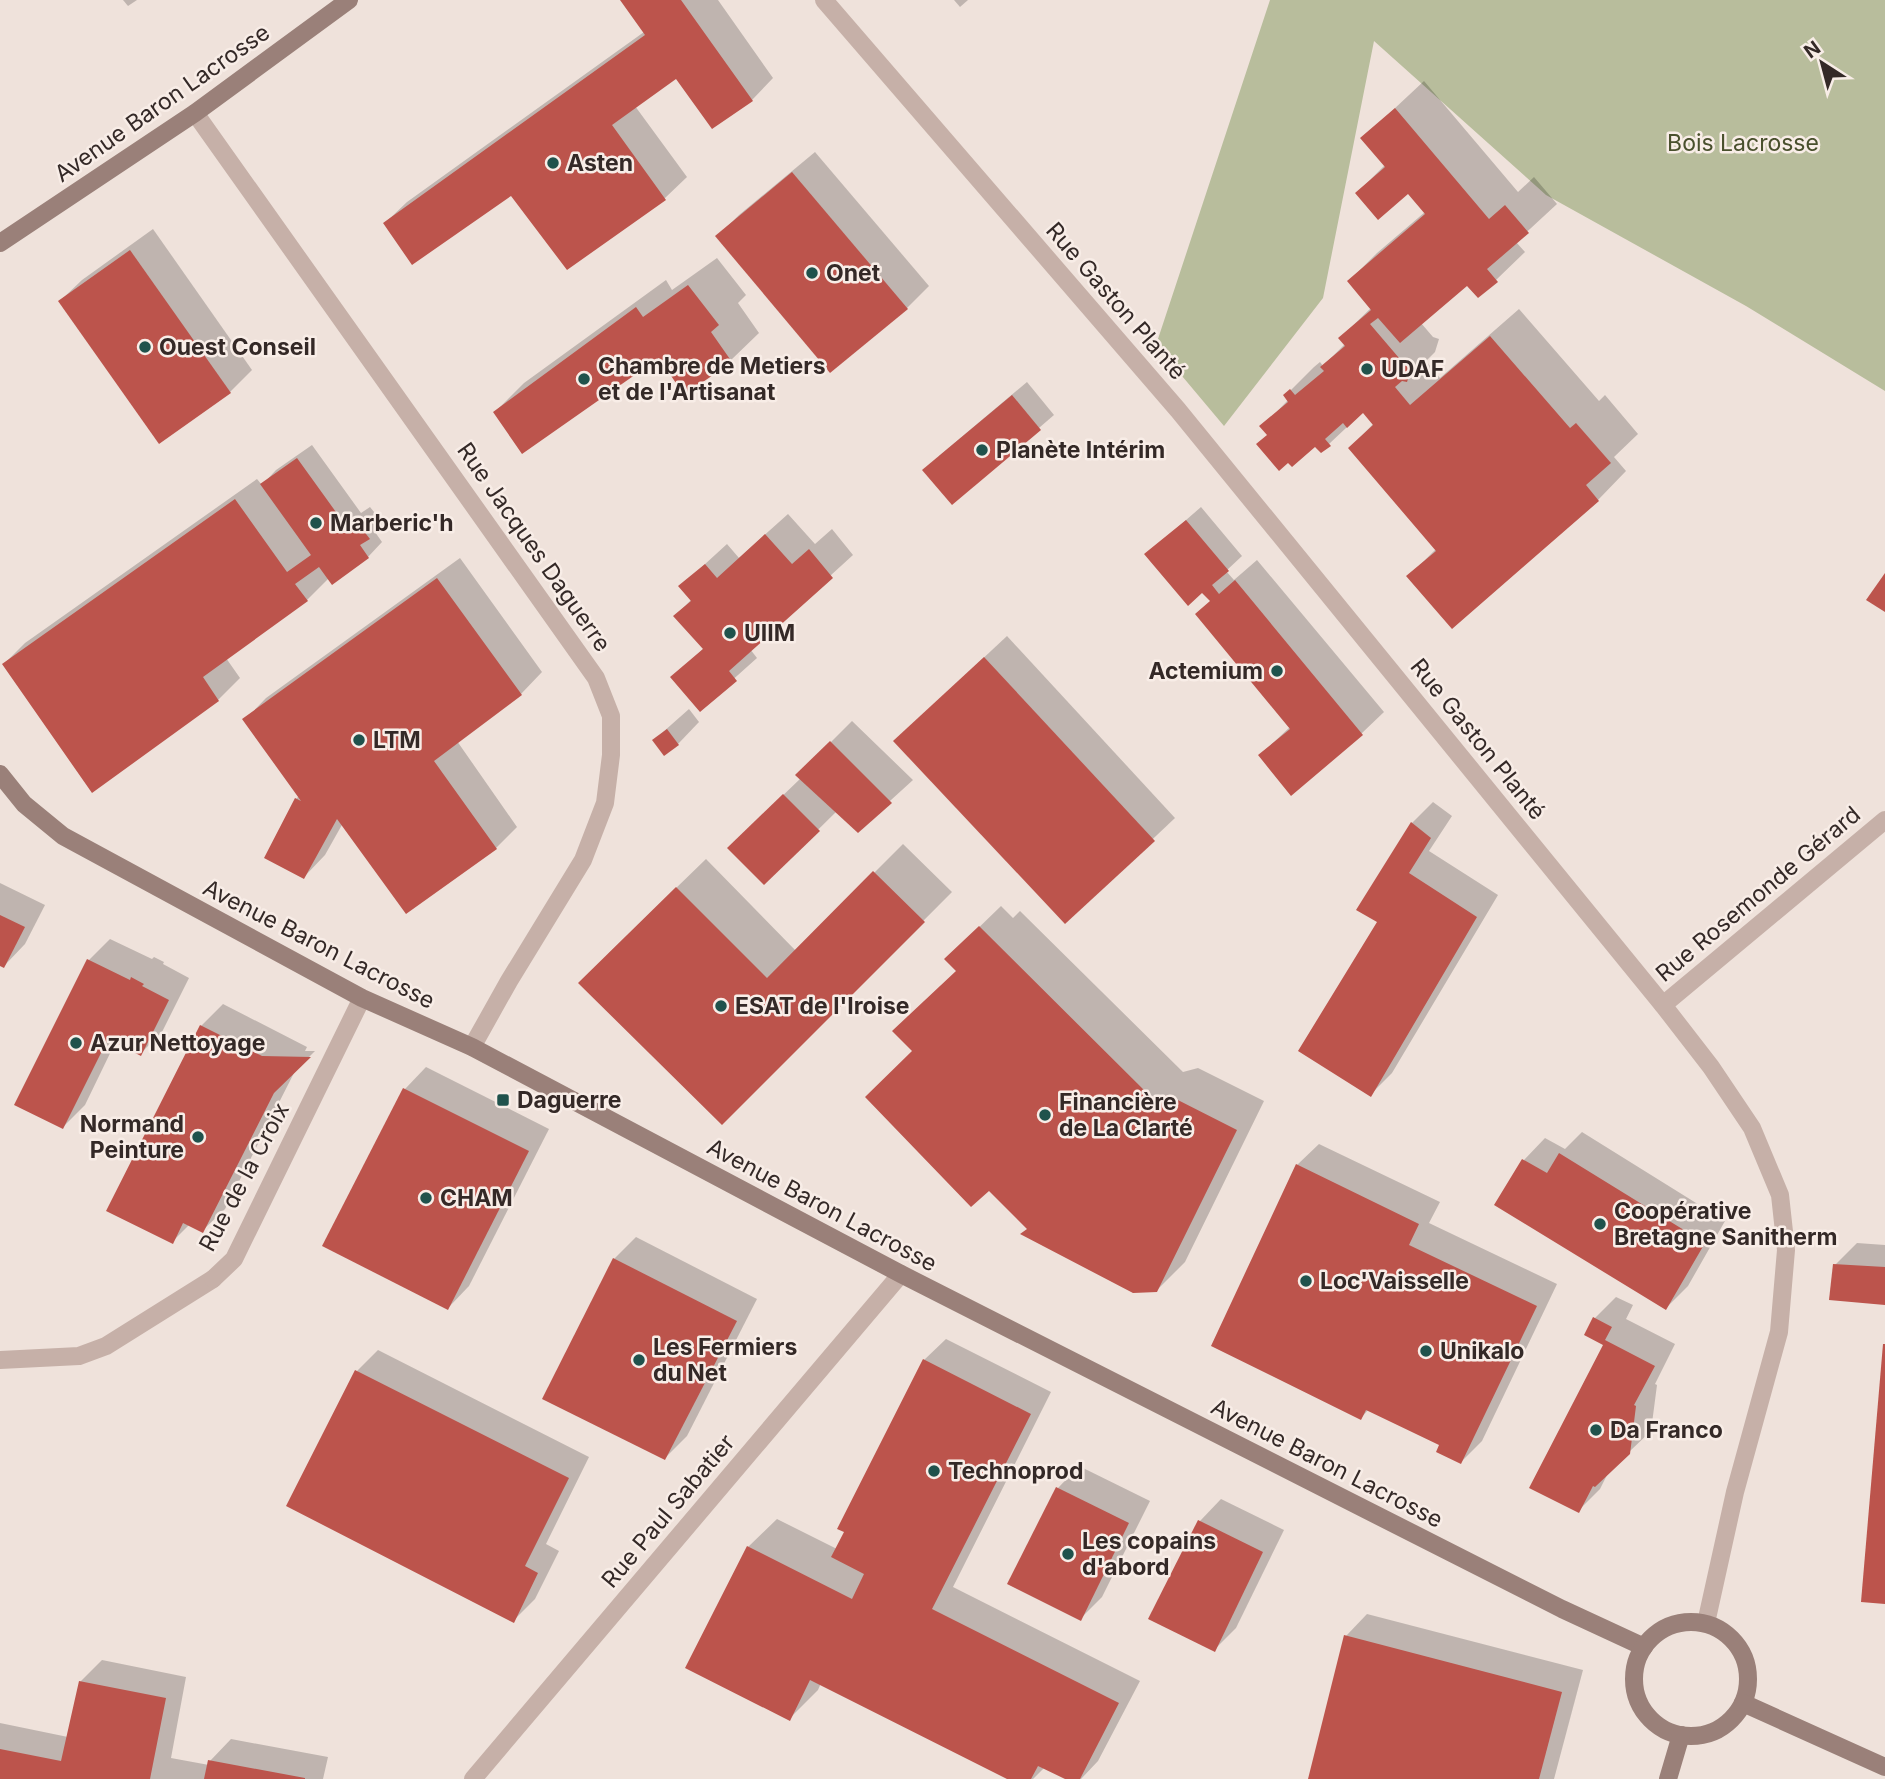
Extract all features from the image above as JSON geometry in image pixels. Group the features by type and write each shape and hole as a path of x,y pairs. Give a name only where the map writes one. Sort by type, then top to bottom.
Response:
{"street":[{"name":"Avenue Baron Lacrosse","path":"0,243 195,113 349,0"},
{"name":"Rue Gaston Planté","path":"824,0 1178,410 1663,1004 1711,1067 1752,1128 1780,1195 1786,1250 1779,1332 1735,1492 1706,1623"},
{"name":"Rue Jacques Daguerre","path":"195,113 596,677 611,716 611,755 605,803 583,860 472,1047"},
{"name":"Avenue Baron Lacrosse","path":"0,774 24,804 63,836 362,998 472,1047 901,1275 1562,1609 1644,1647"},
{"name":"Rue Rosemonde Gérard","path":"1663,1004 1885,820"},
{"name":"Rue de la Croix","path":"0,1360 79,1356 106,1346 213,1279 234,1259 362,998"},
{"name":"Rue Paul Sabatier","path":"473,1779 901,1275"},
{"path":"1688,1621 1706,1623 1724,1632 1738,1646 1747,1664 1748,1684 1743,1703 1733,1718 1718,1729 1700,1735 1681,1735 1652,1721 1642,1709 1634,1677 1637,1662 1644,1647 1656,1634 1671,1625 1688,1621"},
{"path":"1743,1703 1885,1767"},
{"path":"1668,1779 1681,1735"}],"green space":[{"name":"Bois Lacrosse","path":"1270,0 1885,0 1885,391 1746,306 1546,195 1374,41 1323,298 1224,426 1156,345"}],"building":[{"name":"Asten","path":"620,0 681,0 753,101 712,129 676,79 612,125 666,200 567,270 511,196 412,265 383,223 645,35"},
{"name":"UDAF","path":"1395,108 1489,219 1505,205 1529,233 1487,269 1498,282 1478,298 1467,286 1400,343 1378,318 1370,324 1405,365 1412,367 1407,382 1402,381 1395,387 1410,405 1490,336 1570,428 1576,423 1611,463 1586,485 1599,501 1452,629 1406,576 1436,551 1348,448 1373,425 1363,413 1347,428 1343,423 1325,439 1331,446 1321,453 1315,447 1292,467 1288,463 1279,471 1256,444 1267,435 1259,426 1288,402 1283,395 1290,389 1295,395 1324,371 1320,367 1345,346 1338,338 1371,310 1347,281 1425,214 1408,194 1378,220 1355,193 1385,167 1360,138"},
{"name":"Onet","path":"792,172 908,309 830,373 715,236"},
{"name":"Ouest Conseil","path":"130,250 231,393 159,444 58,301"},
{"name":"Chambre de Metiers et de l'Artisanat","path":"688,285 719,325 711,332 732,362 684,395 659,358 522,454 493,412 636,307 643,317"},
{"name":"Planète Intérim","path":"1012,395 1041,430 952,505 922,470"},
{"path":"297,458 346,526 355,520 370,539 360,545 369,558 332,585 319,567 295,584 308,601 203,677 219,701 92,793 2,664 235,499 287,572 311,555 260,484"},
{"name":"Actemium","path":"1186,520 1229,571 1212,585 1219,594 1235,580 1363,735 1291,796 1258,755 1290,729 1195,614 1210,601 1202,593 1188,606 1144,554"},
{"name":"UIIM","path":"765,534 792,564 809,549 833,578 729,671 737,681 700,712 670,677 703,649 673,616 691,601 678,586 705,564 717,578"},
{"path":"1885,573 1885,612 1866,600"},
{"name":"LTM","path":"437,578 522,695 434,761 497,849 406,914 337,819 304,879 264,858 295,798 301,801 242,719"},
{"path":"984,657 1155,841 1065,924 893,741"},
{"path":"667,729 679,745 664,756 652,740"},
{"path":"830,741 892,803 858,833 795,775"},
{"path":"783,794 820,831 764,885 727,848"},
{"path":"1411,822 1431,838 1409,873 1477,917 1371,1097 1298,1051 1377,922 1356,910"},
{"name":"ESAT de l'Iroise","path":"873,871 925,922 722,1125 578,983 676,887 767,978"},
{"path":"0,915 25,927 4,968 0,966"},
{"name":"Financière de La Clarté","path":"979,926 1154,1100 1168,1095 1237,1130 1157,1292 1133,1293 1020,1234 1027,1229 989,1191 971,1207 865,1097 912,1051 892,1031 956,971 944,959"},
{"name":"Azur Nettoyage","path":"87,959 130,980 131,977 169,1000 141,1056 108,1039 63,1129 14,1105"},
{"name":"Normand Peinture","path":"200,1025 262,1056 311,1057 274,1093 203,1233 183,1223 173,1244 106,1211"},
{"name":"CHAM","path":"403,1088 529,1151 448,1310 322,1246"},
{"name":"Coopérative Bretagne Sanitherm","path":"1559,1153 1705,1243 1666,1310 1494,1205 1522,1159 1547,1173"},
{"path":"1296,1164 1419,1224 1409,1245 1537,1306 1461,1464 1436,1452 1439,1445 1366,1410 1361,1420 1211,1346"},
{"name":"Les Fermiers du Net","path":"613,1258 737,1321 665,1460 542,1399"},
{"path":"1833,1264 1885,1267 1885,1305 1829,1300"},
{"name":"Da Franco","path":"1593,1317 1612,1327 1605,1340 1655,1366 1634,1405 1630,1454 1593,1486 1579,1513 1529,1488 1603,1345 1584,1335"},
{"path":"1885,1344 1885,1604 1861,1602"},
{"path":"923,1359 1031,1414 932,1609 1119,1703 1080,1779 1065,1779 1038,1766 1031,1779 1007,1779 810,1680 790,1721 685,1668 747,1546 852,1599 864,1574 831,1557 844,1532 837,1529"},
{"path":"355,1370 569,1478 525,1566 538,1573 514,1623 286,1506"},
{"name":"Les copains d'abord","path":"1056,1487 1129,1523 1081,1621 1007,1584"},
{"path":"1198,1520 1263,1552 1215,1652 1148,1619"},
{"path":"1344,1635 1562,1692 1539,1779 1308,1779"},
{"path":"79,1681 166,1698 150,1779 0,1779 0,1749 61,1761"},
{"path":"208,1760 305,1778 305,1779 204,1779"}],"place":[{"name":"Asten","path":"553,163"},
{"name":"Onet","path":"812,273"},
{"name":"Ouest Conseil","path":"145,347"},
{"name":"UDAF","path":"1367,369"},
{"name":"Chambre de Metiers et de l'Artisanat","path":"584,379"},
{"name":"Planète Intérim","path":"982,450"},
{"name":"Marberic'h","path":"316,523"},
{"name":"UIIM","path":"730,633"},
{"name":"Actemium","path":"1277,671"},
{"name":"LTM","path":"359,740"},
{"name":"ESAT de l'Iroise","path":"721,1006"},
{"name":"Azur Nettoyage","path":"76,1043"},
{"name":"Daguerre","path":"503,1100"},
{"name":"Financière de La Clarté","path":"1045,1115"},
{"name":"Normand Peinture","path":"198,1137"},
{"name":"CHAM","path":"426,1198"},
{"name":"Coopérative Bretagne Sanitherm","path":"1600,1224"},
{"name":"Loc'Vaisselle","path":"1306,1281"},
{"name":"Unikalo","path":"1426,1351"},
{"name":"Les Fermiers du Net","path":"639,1360"},
{"name":"Da Franco","path":"1596,1430"},
{"name":"Technoprod","path":"934,1471"},
{"name":"Les copains d'abord","path":"1068,1554"}]}
